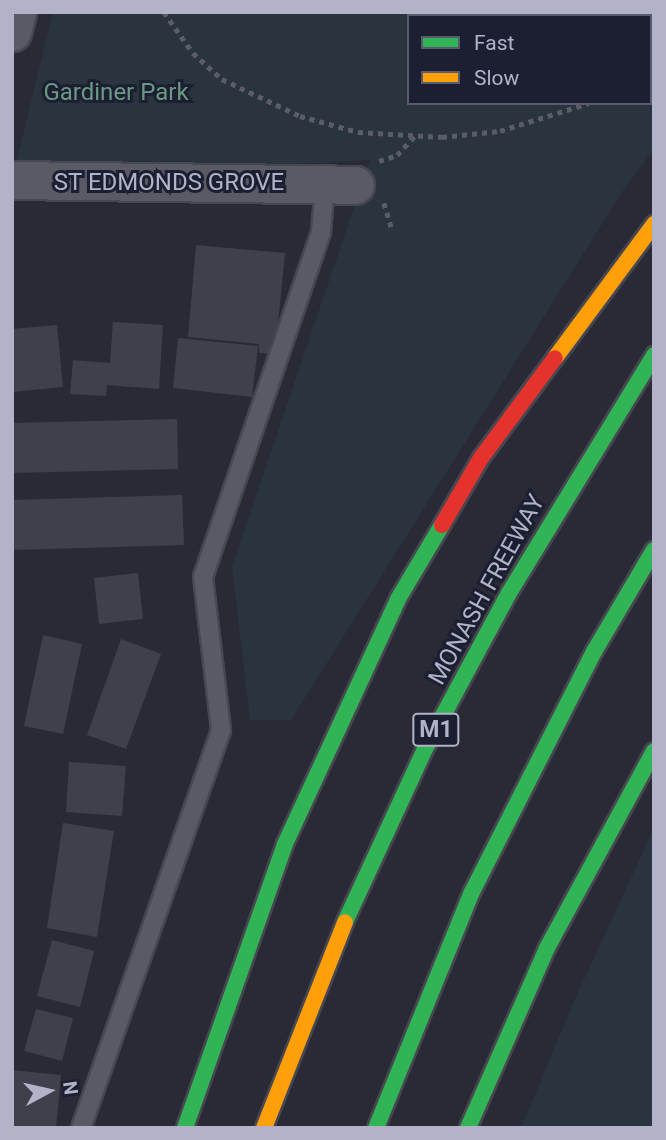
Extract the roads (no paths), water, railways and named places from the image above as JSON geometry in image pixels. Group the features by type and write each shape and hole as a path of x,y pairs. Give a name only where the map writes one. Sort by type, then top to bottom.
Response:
{"highway":[{"path":"185,1128 285,844 398,598 489,447 654,224"},
{"name":"MONASH FREEWAY","path":"264,1128 335,944 425,749 509,593 654,355"},
{"path":"376,1128 472,892 595,650 654,550"},
{"path":"471,1124 547,948 654,751"}],"street":[{"path":"12,32 18,12"},
{"name":"ST EDMONDS GROVE","path":"12,180 349,178"}],"lane":[{"path":"81,1128 221,730 203,577 321,232 349,178"}],"park label":[{"name":"Gardiner Park","path":"116,93"}]}
